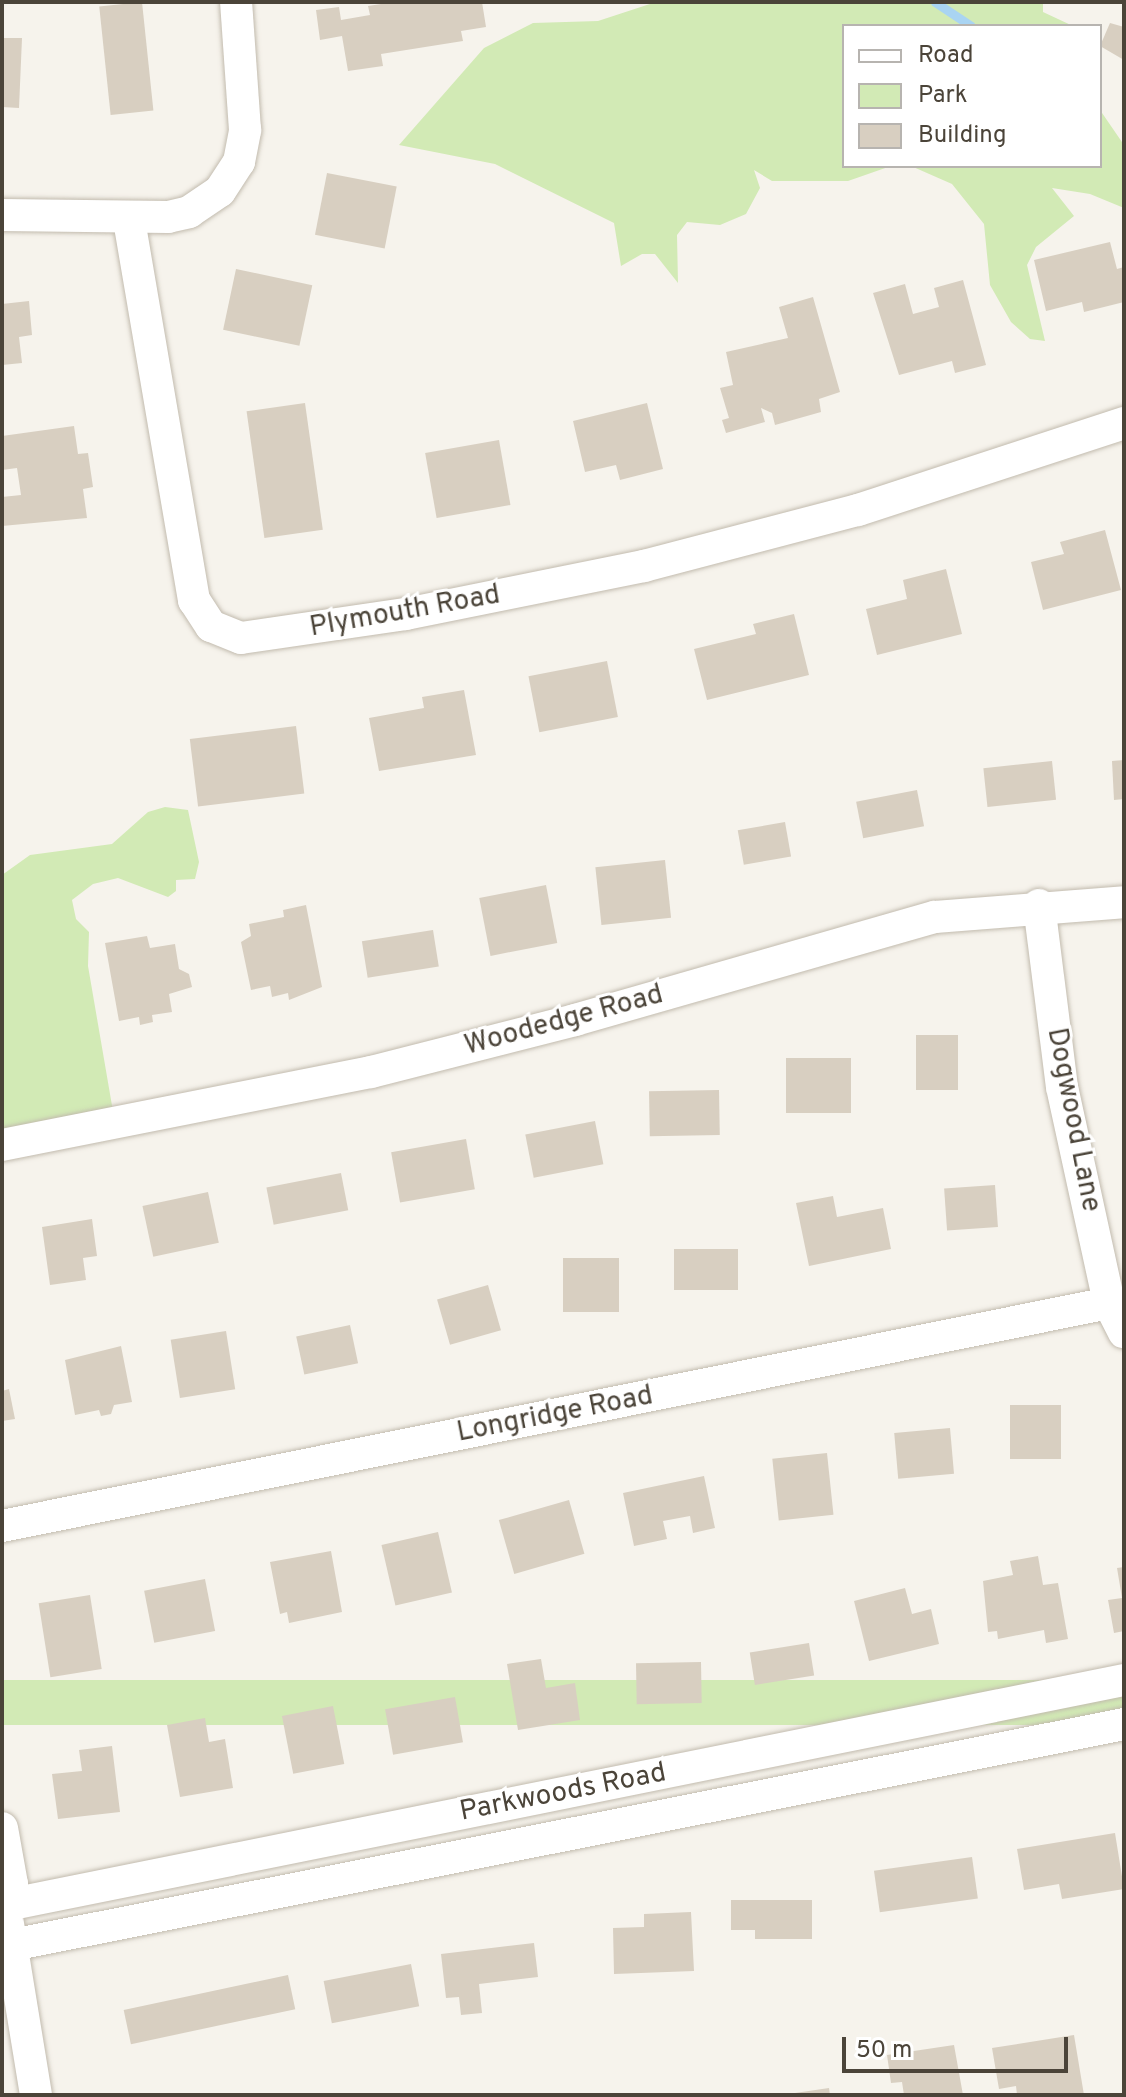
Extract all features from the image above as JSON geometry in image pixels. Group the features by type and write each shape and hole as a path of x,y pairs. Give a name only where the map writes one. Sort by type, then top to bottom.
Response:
{"street":[{"path":"2,215 129,220 189,212 220,191 239,162 245,130 236,2"},
{"name":"Plymouth Road","path":"129,220 194,600 211,626 241,638 406,614 644,566 858,510 1124,423"},
{"name":"Woodedge Road","path":"2,1145 371,1072 575,1020 935,917 1039,905 1124,902"},
{"name":"Dogwood Lane","path":"1039,905 1062,1087 1109,1303 1124,1332"},
{"name":"Longridge Road","path":"2,1526 1109,1303"},
{"name":"Parkwoods Road","path":"3,1905 1124,1680"},
{"name":"Parkwoods Road","path":"7,1946 1124,1724"},
{"path":"867,1732 875,1773"},
{"path":"454,1815 462,1856"},
{"path":"2,1828 12,1884 3,1905 7,1946 36,2095"}],"green space":[{"path":"656,2 1043,2 1043,12 1069,24 842,24 842,168 885,168 848,181 772,181 754,170 760,188 746,214 720,225 687,222 677,235 678,283 655,254 642,254 621,266 614,223 495,164 399,145 484,48 533,23 598,21"},
{"path":"1102,113 1124,145 1124,208 1090,194 1052,188 1074,216 1036,247 1027,265 1045,341 1030,339 1011,322 990,285 984,224 952,184 916,168 1102,168"},
{"path":"165,807 188,810 199,862 195,879 176,880 176,891 168,897 118,878 93,884 72,900 76,919 89,932 88,966 115,1123 2,1145 2,875 30,855 112,844 148,812"},
{"path":"2,1680 1124,1680 1124,1725 2,1725"}],"building":[{"path":"142,2 153,110 111,115 99,6"},
{"path":"394,2 482,2 486,27 461,31 463,41 381,54 383,66 348,71 342,36 320,40 316,10 339,7 341,20 370,15 368,6"},
{"path":"1110,23 1124,27 1124,60 1102,47"},
{"path":"2,38 22,38 19,108 2,107"},
{"path":"327,173 397,187 385,248 315,235"},
{"path":"1110,242 1117,269 1124,267 1124,302 1084,312 1082,302 1046,311 1034,260"},
{"path":"236,269 312,285 299,346 223,330"},
{"path":"963,280 986,365 955,373 952,361 899,375 873,293 905,284 913,314 939,307 934,288"},
{"path":"813,297 840,392 819,399 821,412 775,425 772,413 761,408 765,422 726,433 722,420 729,418 720,388 733,385 726,352 788,338 779,307"},
{"path":"29,301 32,335 19,337 22,363 2,365 2,304"},
{"path":"305,403 323,530 264,538 247,411"},
{"path":"647,403 663,469 620,480 616,465 585,472 573,421"},
{"path":"74,426 78,454 88,453 93,487 83,489 87,518 2,526 2,497 21,495 17,468 2,470 2,436"},
{"path":"499,440 510,505 437,518 425,453"},
{"path":"1105,530 1121,590 1043,610 1031,562 1064,554 1060,542"},
{"path":"946,569 962,634 877,655 866,609 907,599 903,580"},
{"path":"794,614 809,675 707,700 694,649 756,634 753,624"},
{"path":"607,661 618,717 539,732 528,676"},
{"path":"464,690 476,755 379,771 369,718 424,708 422,697"},
{"path":"296,726 304,793 198,807 190,739"},
{"path":"1124,760 1124,799 1114,800 1112,761"},
{"path":"1052,761 1056,800 987,807 983,768"},
{"path":"917,790 924,826 863,838 856,802"},
{"path":"785,822 791,856 744,865 738,830"},
{"path":"665,860 671,918 601,925 595,867"},
{"path":"546,885 557,943 491,956 479,898"},
{"path":"306,905 322,987 289,1000 288,993 272,997 270,986 251,990 241,942 251,936 249,924 284,917 283,910"},
{"path":"433,930 439,967 368,978 362,941"},
{"path":"147,936 150,948 175,944 179,969 189,974 192,987 169,994 172,1012 152,1015 153,1022 140,1025 139,1017 119,1021 105,943"},
{"path":"916,1035 958,1035 958,1090 916,1090"},
{"path":"786,1058 851,1058 851,1113 786,1113"},
{"path":"719,1090 720,1135 650,1136 649,1091"},
{"path":"595,1121 603,1164 534,1178 525,1135"},
{"path":"466,1139 475,1189 400,1202 391,1152"},
{"path":"341,1173 348,1210 274,1225 266,1188"},
{"path":"995,1185 998,1227 947,1230 944,1189"},
{"path":"208,1192 219,1243 153,1257 142,1206"},
{"path":"833,1196 837,1217 883,1208 891,1249 809,1266 796,1203"},
{"path":"92,1219 97,1256 83,1258 86,1280 50,1285 42,1227"},
{"path":"674,1249 738,1249 738,1290 674,1290"},
{"path":"563,1258 619,1258 619,1312 563,1312"},
{"path":"488,1285 501,1330 450,1345 437,1300"},
{"path":"350,1325 358,1363 304,1375 296,1336"},
{"path":"226,1331 235,1389 180,1398 171,1340"},
{"path":"121,1346 132,1402 114,1405 111,1414 101,1416 99,1410 75,1415 65,1360"},
{"path":"9,1389 15,1419 2,1421 2,1391"},
{"path":"1010,1405 1061,1405 1061,1459 1010,1459"},
{"path":"950,1428 954,1474 898,1479 894,1433"},
{"path":"827,1453 833,1515 779,1520 772,1459"},
{"path":"704,1476 715,1528 693,1533 690,1516 663,1521 667,1539 634,1546 623,1493"},
{"path":"569,1500 584,1554 514,1574 499,1520"},
{"path":"438,1532 452,1592 395,1605 381,1545"},
{"path":"331,1551 342,1612 289,1623 287,1612 280,1614 270,1562"},
{"path":"1038,1556 1043,1585 1058,1583 1068,1639 1046,1643 1044,1630 998,1639 997,1631 988,1632 983,1581 1013,1575 1010,1561"},
{"path":"1124,1567 1124,1631 1114,1633 1108,1600 1122,1598 1117,1568"},
{"path":"205,1579 215,1631 154,1643 144,1591"},
{"path":"905,1588 912,1614 931,1609 939,1644 869,1661 854,1601"},
{"path":"90,1595 102,1669 50,1677 39,1603"},
{"path":"809,1643 814,1676 755,1685 750,1652"},
{"path":"541,1659 546,1688 575,1683 580,1720 518,1730 507,1664"},
{"path":"701,1662 702,1703 637,1704 636,1663"},
{"path":"455,1697 463,1742 393,1755 385,1709"},
{"path":"333,1706 344,1764 293,1774 282,1716"},
{"path":"205,1718 209,1742 225,1739 233,1788 180,1797 167,1725"},
{"path":"112,1746 120,1812 58,1819 52,1774 82,1771 79,1750"},
{"path":"1115,1833 1124,1889 1062,1899 1059,1884 1024,1890 1017,1849"},
{"path":"972,1857 978,1899 880,1912 874,1871"},
{"path":"731,1900 812,1900 812,1939 755,1939 755,1930 731,1930"},
{"path":"691,1912 694,1971 614,1974 613,1928 644,1927 644,1914"},
{"path":"534,1943 538,1977 479,1984 482,2013 461,2015 459,1997 446,1998 441,1954"},
{"path":"411,1964 419,2006 332,2023 324,1981"},
{"path":"288,1975 295,2009 131,2044 124,2010"},
{"path":"1074,2035 1084,2095 1017,2095 1016,2086 999,2089 992,2048"},
{"path":"954,2045 963,2095 904,2095 902,2082 891,2083 887,2055"},
{"path":"829,2088 830,2095 795,2095 795,2093"}],"waterway":[{"path":"935,2 968,24"}]}
